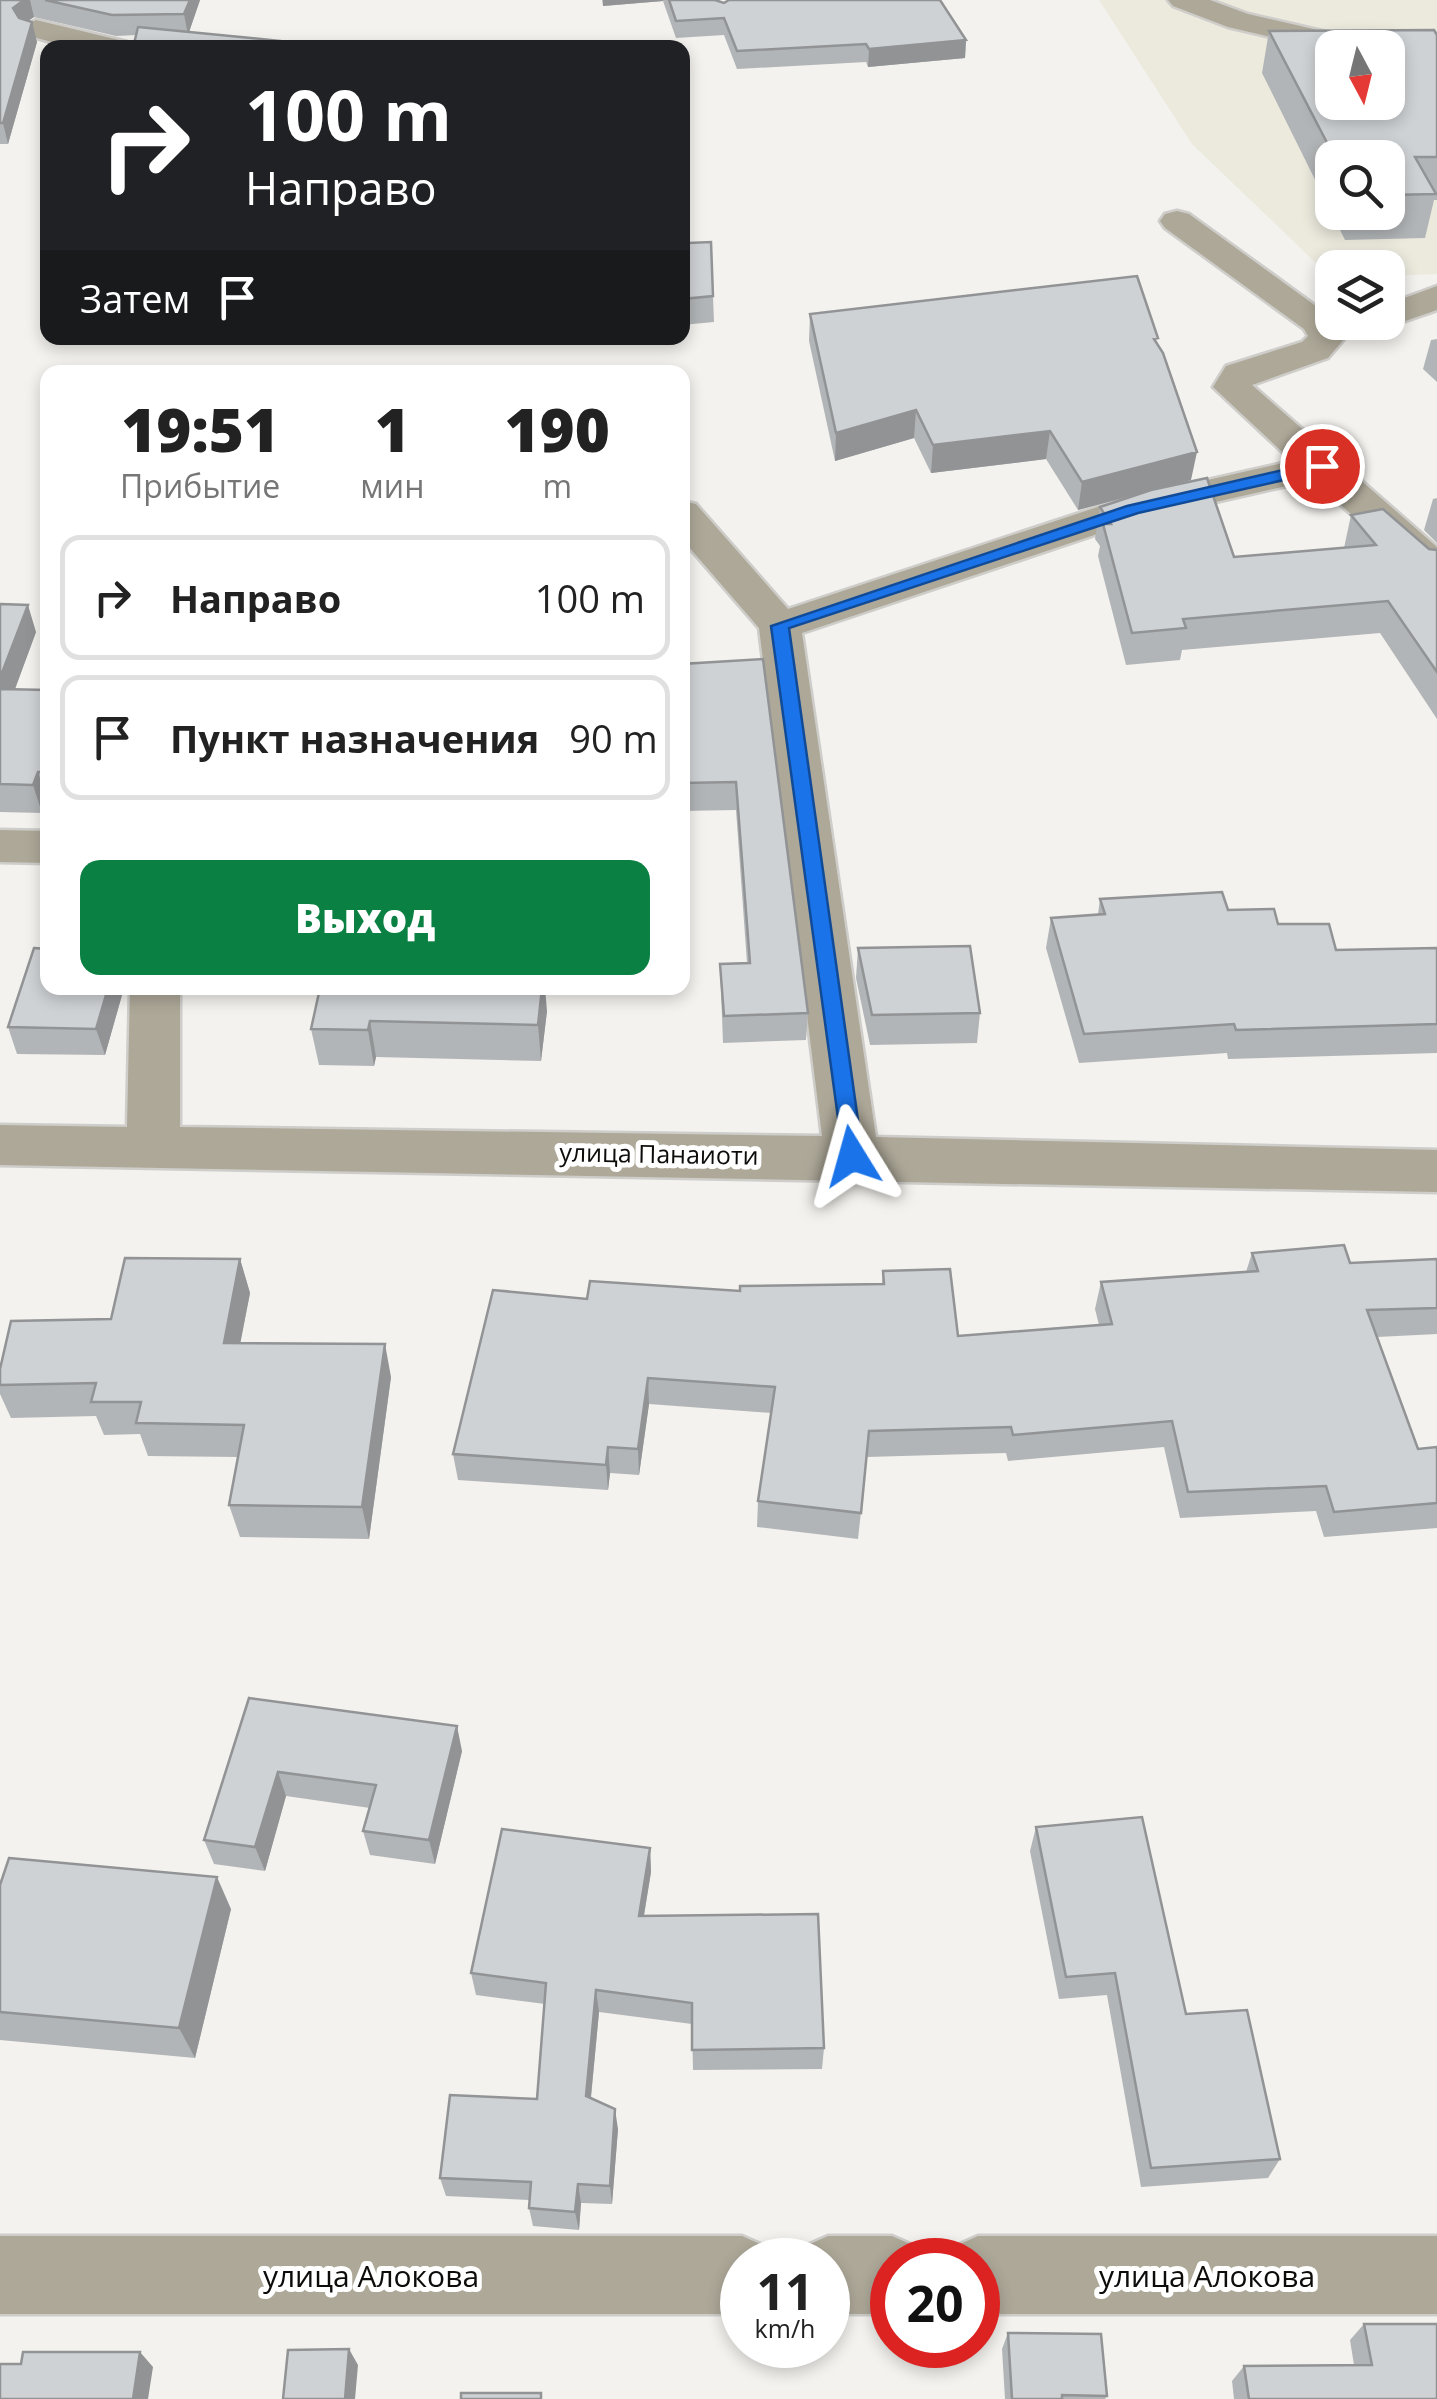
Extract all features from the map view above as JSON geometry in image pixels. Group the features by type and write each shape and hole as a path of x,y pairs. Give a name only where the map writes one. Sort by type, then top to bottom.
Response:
{"street":[{"path":"66,0 36,30 80,40"},
{"path":"1184,0 1239,21 1315,38"},
{"path":"1177,221 1315,319"},
{"path":"1405,310 1437,298"},
{"path":"1325,340 1315,350 1239,374 1232,386 1437,568"},
{"path":"780,626 1133,509 1322,466"},
{"path":"690,521 780,626 852,1156"},
{"path":"0,846 40,847"},
{"path":"153,1145 155,995"},
{"name":"улица Панаиоти","path":"0,1145 852,1156 1437,1171"},
{"name":"улица Алокова","path":"0,2275 720,2275"},
{"name":"улица Алокова","path":"1000,2275 1437,2275"}],"shaded area":[{"path":"1099,0 1437,0 1437,274 1405,275 1405,250 1315,250 1315,262 1192,144"}],"building":[{"path":"0,0 24,0 13,8 19,18 32,22 3,123 0,123"},
{"path":"45,0 190,0 184,14 112,15"},
{"path":"669,0 940,0 966,40 869,49 866,44 737,51 724,18 676,21"},
{"path":"138,27 271,40 135,40"},
{"path":"1405,30 1434,30 1437,157 1415,157 1436,194 1405,195 1405,140 1326,140 1315,120 1405,120"},
{"path":"1269,31 1315,31 1315,120"},
{"path":"711,242 713,296 690,298 690,243"},
{"path":"1137,276 1158,338 1154,339 1163,353 1197,452 1082,482 1050,431 933,445 916,410 836,433 810,314"},
{"path":"1207,478 1234,557 1376,545 1351,515 1383,509 1429,549 1437,550 1437,672 1388,601 1183,619 1186,628 1132,633 1103,524 1111,524 1100,507 1151,490"},
{"path":"0,604 28,605 0,678"},
{"path":"763,659 808,1013 724,1016 720,964 750,963 736,782 690,783 690,664"},
{"path":"0,689 40,690 40,772 33,785 0,784"},
{"path":"1222,892 1228,910 1274,909 1278,924 1329,924 1336,950 1437,948 1437,1024 1236,1030 1234,1024 1084,1034 1051,918 1105,914 1100,899"},
{"path":"970,946 980,1013 872,1015 858,948"},
{"path":"34,948 40,948 40,995 106,995 96,1029 8,1027"},
{"path":"318,995 541,995 538,1025 370,1021 368,1030 311,1029"},
{"path":"1344,1245 1350,1263 1437,1259 1437,1308 1367,1310 1418,1449 1437,1447 1437,1503 1334,1512 1326,1486 1188,1492 1172,1421 1013,1435 1011,1427 869,1431 861,1513 758,1501 775,1387 648,1378 638,1449 608,1447 606,1465 453,1454 493,1290 587,1299 590,1281 740,1291 740,1286 884,1284 883,1271 950,1269 958,1336 1112,1324 1101,1282 1258,1271 1252,1253"},
{"path":"125,1258 240,1259 224,1343 385,1344 362,1507 229,1505 244,1425 136,1423 141,1402 91,1402 96,1383 0,1385 11,1321 111,1319"},
{"path":"249,1698 457,1726 429,1840 363,1831 376,1785 278,1772 255,1847 204,1840"},
{"path":"1142,1817 1186,2014 1247,2010 1280,2159 1151,2168 1115,1973 1066,1977 1036,1827"},
{"path":"502,1829 650,1848 639,1916 818,1914 824,2048 692,2050 692,2003 596,1990 586,2096 615,2109 610,2186 578,2184 575,2212 529,2208 531,2182 440,2178 450,2095 537,2099 546,1983 471,1973"},
{"path":"9,1858 217,1877 179,2028 0,2012 0,1885"},
{"path":"1364,2324 1437,2324 1437,2399 1249,2399 1244,2366 1372,2365"},
{"path":"1008,2333 1101,2334 1107,2396 1012,2399"},
{"path":"349,2349 345,2399 283,2399 288,2350"},
{"path":"23,2352 140,2352 133,2399 0,2399 0,2364 21,2364"},
{"path":"461,2393 541,2393 541,2399 461,2399"}],"route":[{"path":"852,1156 780,626 1133,509 1322,466"}]}
